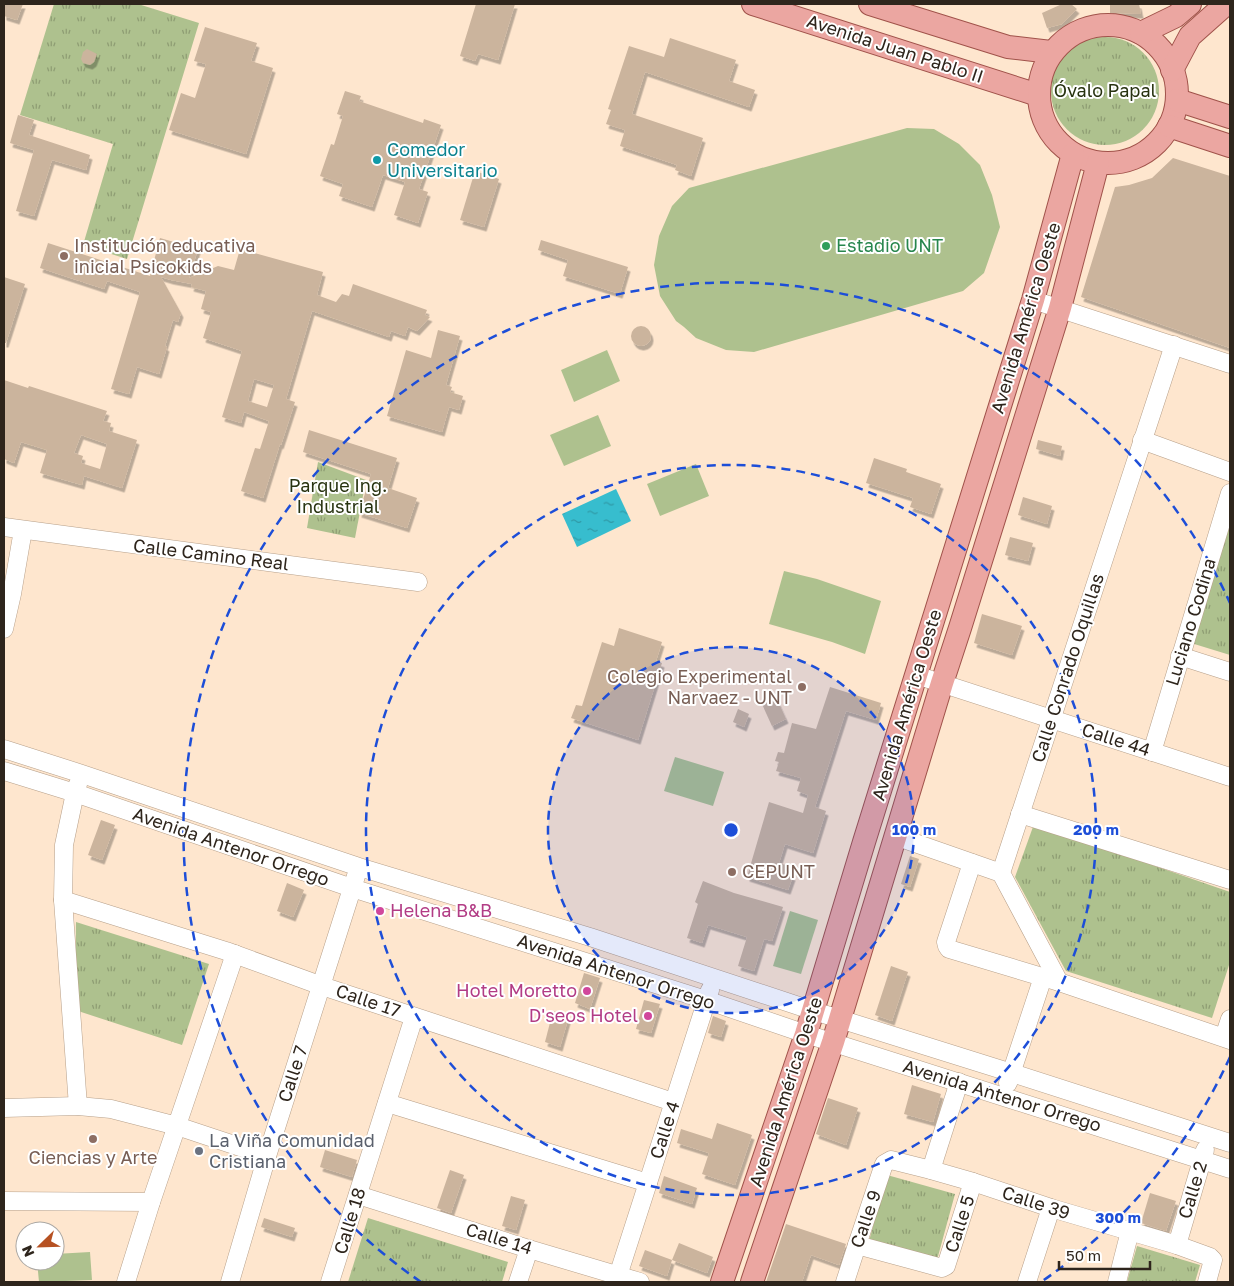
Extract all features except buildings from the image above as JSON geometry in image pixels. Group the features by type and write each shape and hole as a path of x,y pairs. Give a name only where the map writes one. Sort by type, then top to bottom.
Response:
{"main road":[{"name":"Avenida Juan Pablo II","path":"753,4 1038,95"},
{"name":"Avenida Juan Pablo II","path":"870,4 1008,47 1051,52"},
{"path":"1141,33 1176,16 1190,4"},
{"path":"1172,70 1190,36 1226,4"},
{"path":"1102,24 1122,25 1141,33 1154,42 1165,55 1172,70 1176,84 1177,100 1169,126 1156,143 1140,156 1119,163 1098,163 1074,154 1055,139 1042,119 1038,95 1041,72 1051,52 1065,38 1088,27 1102,24"},
{"path":"1177,100 1230,117"},
{"path":"1169,126 1230,146"},
{"name":"Avenida América Oeste","path":"722,1282 814,1011 864,842 1032,300 1074,154"},
{"name":"Avenida América Oeste","path":"752,1282 834,1042 942,683 1060,308 1098,163"}],"street":[{"path":"1032,300 1230,364"},
{"name":"Calle Conrado Oquillas","path":"1001,872 1174,345"},
{"path":"1142,440 1230,472"},
{"name":"Luciano Codina","path":"1152,752 1230,493"},
{"name":"Calle Camino Real","path":"4,528 418,582"},
{"path":"4,629 23,530"},
{"path":"1180,656 1230,672"},
{"name":"Calle 44","path":"916,675 1230,777"},
{"name":"Avenida Antenor Orrego","path":"4,749 359,866 590,937 814,1011 1230,1143"},
{"name":"Avenida Antenor Orrego","path":"4,771 352,888 1230,1169"},
{"path":"78,1106 63,900 64,845 75,794 82,774"},
{"path":"1020,814 1230,880"},
{"path":"895,836 1001,872 1050,979 1004,1096"},
{"path":"972,863 946,942 946,946 949,949 1050,979 1227,1038 1230,1019"},
{"name":"Calle 7","path":"230,1282 267,1156 359,866"},
{"name":"Calle 17","path":"63,900 235,954 322,986 674,1102"},
{"path":"126,1282 176,1126 235,954"},
{"name":"Calle 4","path":"617,1279 714,978"},
{"name":"Calle 18","path":"330,1282 414,1017"},
{"path":"893,1062 900,1038"},
{"path":"931,1170 959,1082"},
{"path":"387,1103 648,1183"},
{"path":"4,1108 78,1106 111,1109 176,1126 267,1156"},
{"name":"Calle 2","path":"1176,1245 1210,1136"},
{"name":"Calle 39","path":"890,1160 973,1182 1210,1257 1213,1260 1206,1282"},
{"name":"Calle 9","path":"845,1282 884,1164 890,1160"},
{"name":"Calle 5","path":"857,1245 942,1268 946,1266 973,1182"},
{"name":"Calle 14","path":"358,1195 617,1279 640,1282"},
{"path":"4,1201 151,1202"},
{"path":"1027,1282 1051,1208"},
{"path":"1117,1282 1130,1231"},
{"path":"518,1282 529,1249"}],"green space":[{"path":"54,4 138,4 199,23 127,259 83,245 113,144 20,115"},
{"name":"Óvalo Papal","path":"1105,37 1126,41 1144,52 1155,70 1159,91 1155,112 1144,130 1126,141 1105,145 1084,141 1066,130 1055,112 1051,91 1055,70 1066,52 1084,41"},
{"name":"Estadio UNT","path":"907,128 934,129 959,144 980,165 992,195 1000,227 984,273 963,291 754,352 726,350 696,338 676,321 660,296 654,265 659,236 672,206 689,188"},
{"path":"607,350 620,381 574,402 561,370"},
{"path":"598,415 611,446 564,466 550,435"},
{"name":"Parque Ing. Industrial","path":"318,462 366,480 355,538 307,528"},
{"path":"696,464 709,496 660,516 647,484"},
{"path":"1230,513 1230,655 1191,643"},
{"path":"784,571 817,579 881,601 865,654 832,642 769,624"},
{"path":"675,757 724,772 713,806 664,791"},
{"path":"1034,824 1230,892 1230,962 1212,1018 1066,971 1015,877"},
{"path":"790,911 818,920 801,974 773,966"},
{"path":"76,922 209,964 182,1045 75,1010"},
{"path":"887,1175 955,1194 937,1260 869,1241"},
{"path":"368,1218 508,1262 502,1282 348,1282"},
{"path":"1137,1246 1200,1265 1195,1282 1127,1282"},
{"path":"90,1252 92,1280 39,1282 38,1271 65,1271 65,1253"}],"water":[{"path":"616,489 631,521 577,547 562,514"}],"place":[{"name":"Comedor Universitario","path":"377,160"},
{"name":"Estadio UNT","path":"826,246"},
{"name":"Institución educativa inicial Psicokids","path":"64,256"},
{"name":"Colegio Experimental Narvaez - UNT","path":"802,687"},
{"name":"CEPUNT","path":"732,872"},
{"name":"Helena B&B","path":"380,911"},
{"name":"Hotel Moretto","path":"587,991"},
{"name":"D'seos Hotel","path":"648,1016"},
{"name":"Ciencias y Arte","path":"93,1139"},
{"name":"La Viña Comunidad Cristiana","path":"199,1151"}]}
